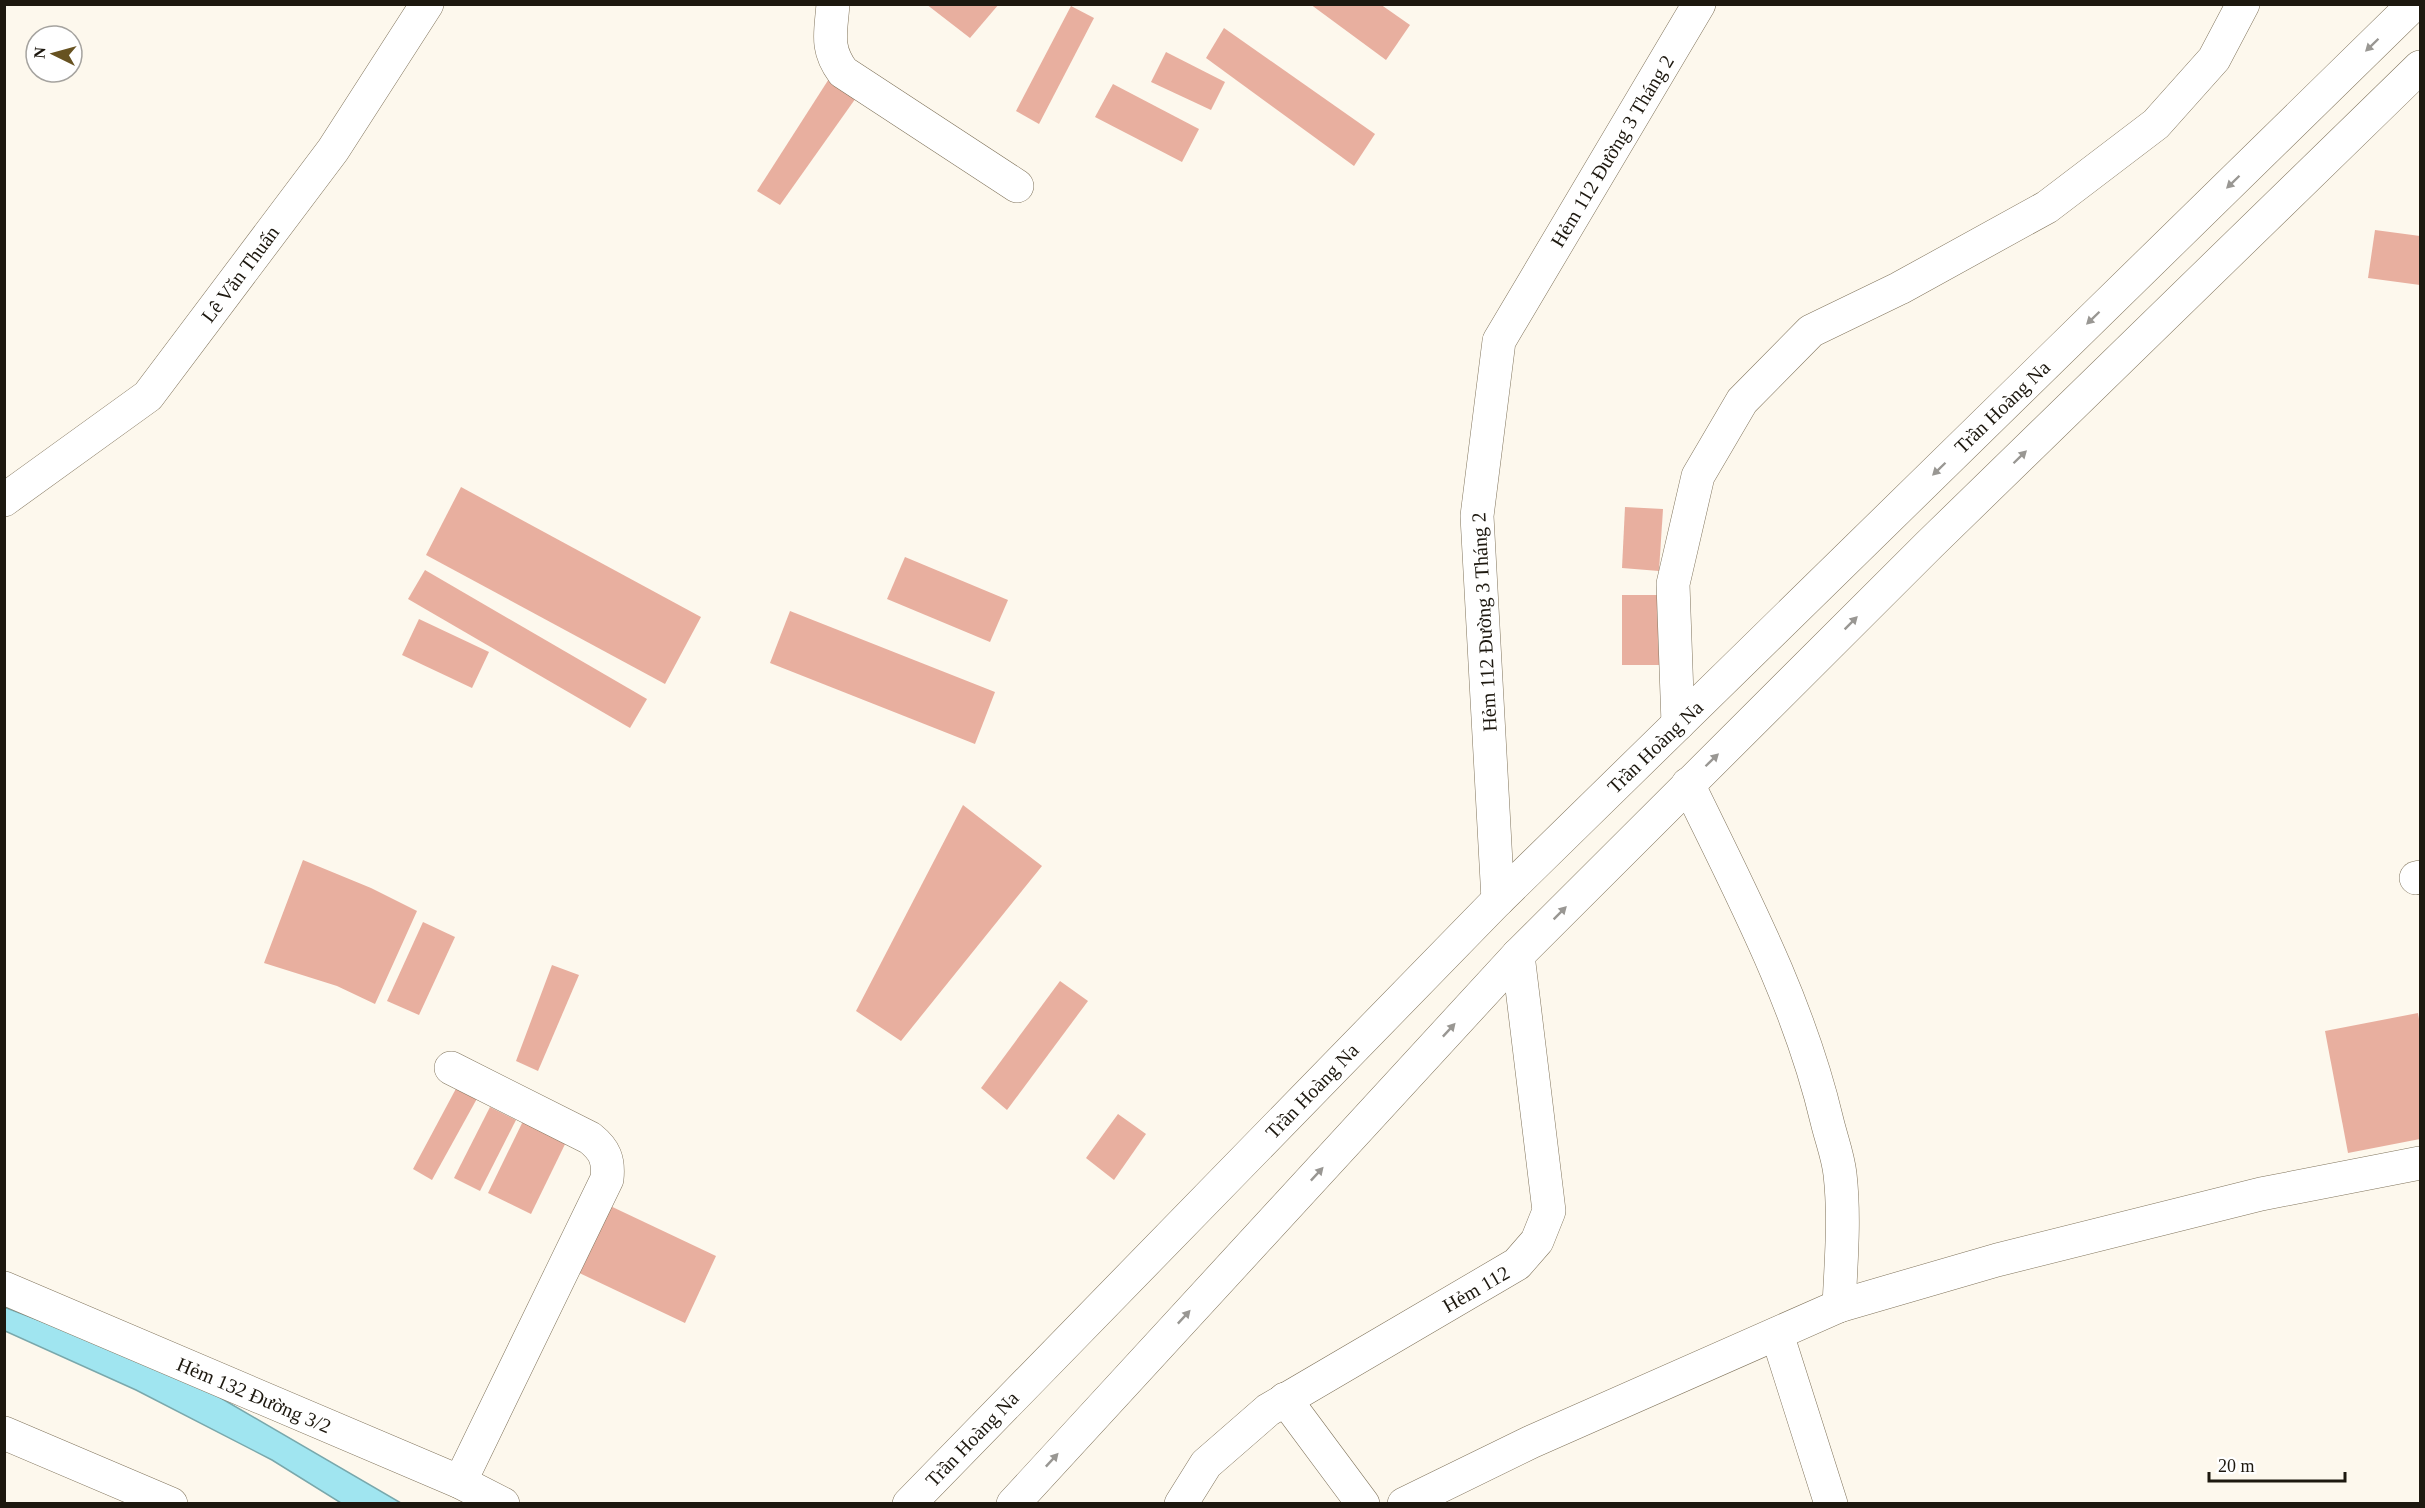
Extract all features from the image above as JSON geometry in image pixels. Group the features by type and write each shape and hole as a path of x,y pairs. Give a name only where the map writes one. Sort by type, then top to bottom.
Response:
{"main road":[{"name":"Lê Văn Thuấn","path":"4,500 148,396 333,150 428,4"},
{"path":"833,4 830,41 833,59 843,72 1017,186"},
{"name":"Hẻm 112 Đường 3 Tháng 2","path":"1498,900 1477,516 1499,341 1699,4"},
{"path":"1678,724 1673,584 1698,476 1742,401 1811,331 1900,288 2047,207 2156,124 2214,58 2243,4"},
{"name":"Trần Hoàng Na","path":"909,1503 1498,900 2414,4"},
{"path":"1013,1503 1518,955 1930,544 2421,67"},
{"path":"1689,784 1754,921 1795,1015 1821,1094 1840,1173 1843,1236 1839,1306"},
{"name":"Hẻm 112","path":"1181,1503 1206,1464 1268,1410 1517,1264 1537,1241 1549,1211 1518,955"},
{"path":"450,1068 591,1138 606,1154 608,1166 606,1179 460,1482"},
{"path":"1404,1503 1531,1442 1839,1306 1997,1260 2261,1194 2421,1163"},
{"name":"Hẻm 132 Đường 3/2","path":"4,1288 460,1482 503,1503"},
{"path":"1777,1334 1831,1503"},
{"path":"1285,1399 1363,1503"},
{"path":"4,1433 171,1503"}],"water":[{"path":"4,1307 101,1344 207,1390 401,1503 341,1503 272,1460 136,1390 5,1331"}],"building":[{"path":"926,4 999,4 970,38"},
{"path":"1310,4 1380,4 1410,25 1386,60"},
{"path":"1071,6 1094,18 1039,124 1016,111"},
{"path":"1224,28 1375,134 1354,166 1206,58"},
{"path":"1166,52 1225,82 1211,110 1151,82"},
{"path":"834,71 863,88 780,205 757,191"},
{"path":"1113,84 1199,129 1182,162 1095,117"},
{"path":"2375,230 2420,236 2420,285 2368,278"},
{"path":"461,487 701,617 665,684 426,555"},
{"path":"1625,507 1663,509 1659,571 1622,568"},
{"path":"905,557 1008,600 990,642 887,599"},
{"path":"425,570 647,699 630,728 408,599"},
{"path":"1622,595 1665,595 1665,665 1622,665"},
{"path":"790,611 995,692 975,744 770,663"},
{"path":"419,619 489,652 472,688 402,655"},
{"path":"963,805 1042,866 901,1041 856,1011"},
{"path":"303,860 371,888 417,911 375,1004 337,986 264,963"},
{"path":"423,922 455,937 419,1015 387,1001"},
{"path":"552,965 579,975 538,1071 516,1061"},
{"path":"1060,981 1088,1001 1007,1110 981,1088"},
{"path":"2418,1013 2420,1025 2420,1139 2348,1153 2325,1031"},
{"path":"459,1083 479,1095 432,1180 413,1169"},
{"path":"490,1107 516,1120 480,1191 454,1178"},
{"path":"1118,1114 1146,1134 1114,1180 1086,1158"},
{"path":"526,1115 569,1136 531,1214 488,1193"},
{"path":"604,1203 716,1256 685,1323 573,1270"}]}
